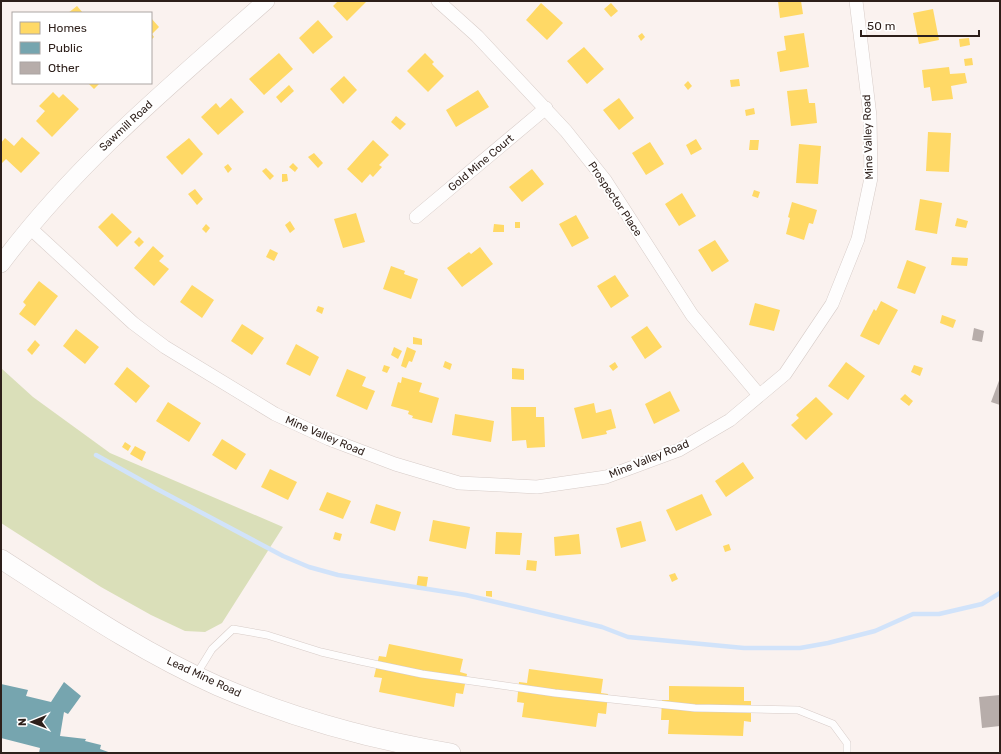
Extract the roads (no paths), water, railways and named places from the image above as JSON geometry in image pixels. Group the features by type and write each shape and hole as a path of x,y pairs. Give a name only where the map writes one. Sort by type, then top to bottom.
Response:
{"main road":[{"name":"Lead Mine Road","path":"1,559 128,640 218,686 314,721 414,747 451,753"}],"street":[{"name":"Sawmill Road","path":"1,264 29,227 73,177 175,80 266,1"},
{"name":"Prospector Place","path":"438,1 477,36 546,108 605,180 692,315 758,395"},
{"name":"Mine Valley Road","path":"29,227 133,323 166,347 275,414 329,439 388,462 459,483 537,487 606,477 679,450 730,420 758,395 785,374 832,304 858,239 871,178 870,116 856,1"},
{"name":"Gold Mine Court","path":"416,217 546,108"}],"lane":[{"path":"196,675 212,649 233,629 267,635 321,652 422,674 555,694 695,708 798,710 833,724 847,743 847,753"}],"waterway":[{"path":"96,455 283,556 309,567 338,575 466,595 602,627 628,637 744,648 800,648 828,643 875,631 913,614 939,614 982,604 1000,593"}]}
